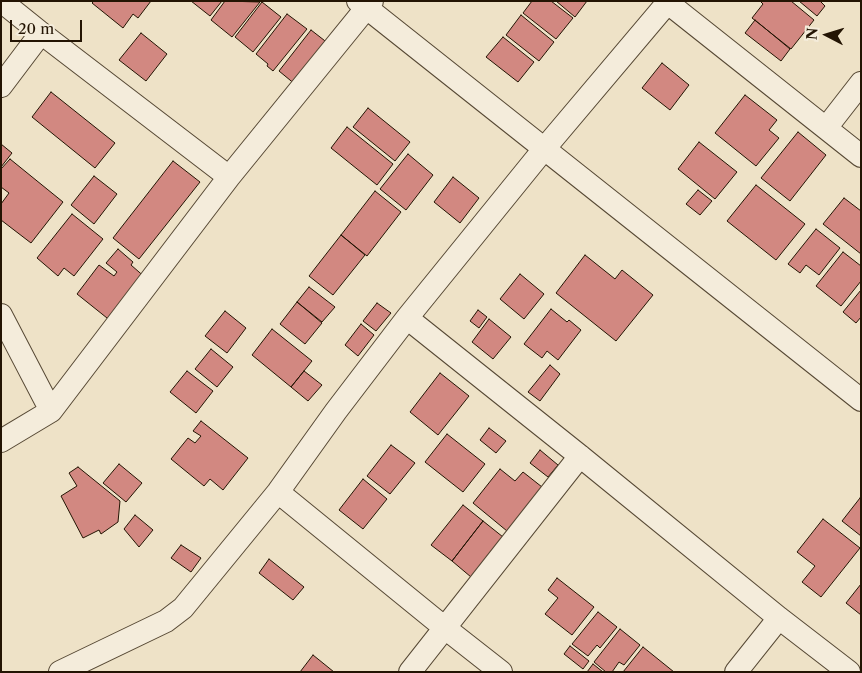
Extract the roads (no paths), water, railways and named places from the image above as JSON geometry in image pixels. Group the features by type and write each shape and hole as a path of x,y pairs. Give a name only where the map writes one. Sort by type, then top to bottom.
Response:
{"street":[{"path":"1,1 229,177"},
{"path":"60,672 166,622 184,608 278,492 336,411 407,318 544,149 669,2 861,156"},
{"path":"1,441 51,411 229,177 366,4 544,149 861,400"},
{"path":"1,86 40,33"},
{"path":"826,128 861,83"},
{"path":"1,315 51,411"},
{"path":"407,318 849,672"},
{"path":"410,672 580,456"},
{"path":"278,492 501,672"},
{"path":"736,672 780,618"}]}
